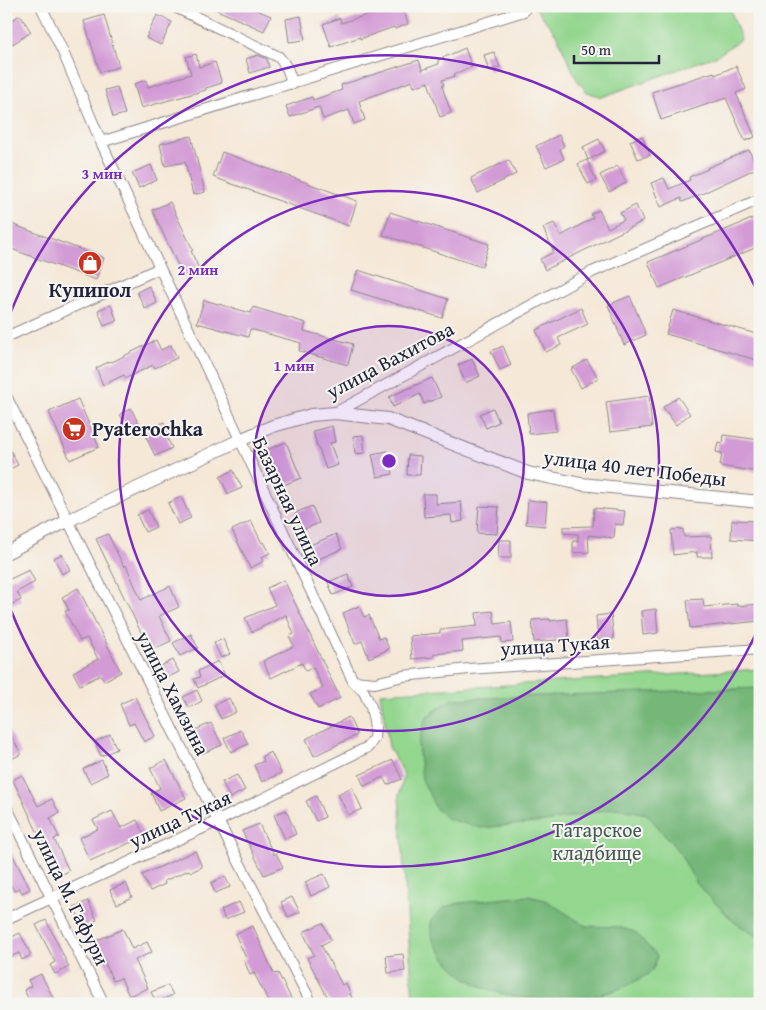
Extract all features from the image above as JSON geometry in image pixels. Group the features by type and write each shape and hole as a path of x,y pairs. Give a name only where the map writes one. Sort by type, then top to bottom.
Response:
{"street":[{"name":"Базарная улица","path":"41,6 63,52 101,142 353,681 364,692 371,707 375,727 374,738 368,747"},
{"path":"173,6 278,57 287,68 293,84"},
{"path":"101,142 524,11"},
{"name":"улица Вахитова","path":"6,553 68,521 273,426 311,415 336,413 592,272 760,199"},
{"path":"6,337 160,268"},
{"name":"улица Хамзина","path":"6,396 218,821 312,1004"},
{"name":"улица 40 лет Победы","path":"336,413 388,419 537,475 581,484 760,502"},
{"name":"улица Тукая","path":"353,681 375,683 403,676 469,669 760,649"},
{"name":"улица Тукая","path":"6,919 218,821 368,747"},
{"name":"улица М. Гафури","path":"6,806 104,1004"}],"green space":[{"path":"534,6 729,6 741,39 718,55 602,97 587,92 577,80 556,34"},
{"name":"Татарское кладбище","path":"760,669 760,1004 415,1004 413,1001 399,795 404,776 389,747 380,693"},
{"path":"760,688 760,938 734,922 697,884 679,852 647,814 616,808 546,822 480,828 448,819 436,809 422,779 418,745 426,717 452,699"},
{"path":"528,896 545,900 586,926 618,927 635,932 657,956 653,969 636,981 615,990 590,997 536,1000 509,995 483,987 462,975 445,958 433,940 431,920 443,908 459,903"}],"building":[{"path":"208,6 247,6 271,16 264,31"},
{"path":"396,6 402,6 408,24 331,47 323,24 340,18 341,23"},
{"path":"20,15 31,32 13,44 6,33 6,24"},
{"path":"104,15 119,67 100,72 84,21"},
{"path":"157,15 172,22 161,45 146,38"},
{"path":"301,16 305,40 289,42 286,19"},
{"path":"465,48 472,67 442,80 444,85 442,86 451,113 440,117 428,82 414,87 412,81 359,101 365,120 354,124 349,110 323,119 319,107 290,117 286,106 312,97 313,100 342,90 341,85 419,60 422,70 439,64 438,60"},
{"path":"494,52 500,67 489,71 484,55"},
{"path":"196,54 199,67 215,62 222,83 206,88 206,90 141,108 134,84 146,80 148,87 191,74 186,57"},
{"path":"258,55 267,59 269,67 250,73 246,59"},
{"path":"736,66 746,89 736,93 755,137 745,141 726,98 661,120 652,92 714,72 715,75"},
{"path":"117,87 125,114 113,117 105,90"},
{"path":"559,135 564,146 560,149 564,159 546,167 536,146"},
{"path":"191,136 205,192 193,195 185,162 165,166 160,144"},
{"path":"642,136 650,155 638,159 630,141"},
{"path":"599,139 605,151 588,160 583,147"},
{"path":"749,150 757,168 697,196 682,202 681,198 661,207 651,183 664,178 669,189 690,180 689,177 707,168"},
{"path":"222,152 357,201 349,226 213,177"},
{"path":"509,160 516,174 478,193 471,178"},
{"path":"587,160 596,180 588,184 578,164"},
{"path":"151,165 157,180 139,188 132,173"},
{"path":"618,166 626,183 609,192 600,175"},
{"path":"170,202 193,250 191,251 199,269 183,276 152,210"},
{"path":"636,205 643,221 545,270 540,259 554,252 543,228 554,223 561,236 593,218 591,214 599,210 608,228 624,220 620,213"},
{"path":"390,212 489,244 482,267 383,235"},
{"path":"754,218 760,231 760,246 659,288 648,262"},
{"path":"6,222 104,258 96,280 6,247"},
{"path":"358,270 448,299 442,318 351,290"},
{"path":"149,286 157,303 145,309 137,292"},
{"path":"630,296 646,335 624,345 608,305"},
{"path":"204,300 251,313 253,307 306,323 304,331 353,344 348,365 299,351 301,343 250,329 248,337 197,323"},
{"path":"111,305 117,321 104,326 98,310"},
{"path":"581,308 588,324 558,338 561,345 546,352 536,330"},
{"path":"673,310 760,335 760,361 666,334"},
{"path":"156,340 161,350 171,345 177,358 155,368 153,365 126,378 124,375 103,385 96,368"},
{"path":"503,346 511,365 500,370 491,351"},
{"path":"472,359 480,376 465,383 458,365"},
{"path":"587,360 598,378 581,388 571,369"},
{"path":"432,378 441,397 424,404 420,394 393,407 389,397"},
{"path":"649,396 652,427 610,432 606,402"},
{"path":"678,397 690,414 676,425 663,407"},
{"name":"Pyaterochka","path":"78,399 99,447 70,460 49,412"},
{"path":"131,408 140,427 128,432 120,414"},
{"path":"493,408 499,422 486,428 480,414"},
{"path":"553,409 556,431 529,434 527,413"},
{"path":"164,422 168,432 165,433 172,448 155,456 144,432"},
{"path":"332,426 335,442 330,443 338,465 326,469 313,431"},
{"path":"363,435 365,453 355,454 353,436"},
{"path":"724,435 760,440 760,472 720,466 722,453 716,452 718,442 723,443"},
{"path":"6,442 18,465 6,471"},
{"path":"286,442 301,478 281,486 266,450"},
{"path":"388,451 393,474 377,477 372,454"},
{"path":"408,455 421,456 420,475 407,475"},
{"path":"233,470 242,488 228,494 220,477"},
{"path":"423,494 436,494 436,504 461,502 463,521 452,523 451,515 424,517"},
{"path":"181,497 191,518 178,524 168,503"},
{"path":"528,500 547,502 545,526 526,524"},
{"path":"312,506 319,523 302,530 295,513"},
{"path":"479,506 499,507 497,534 477,533"},
{"path":"594,508 625,511 623,525 615,524 614,538 588,535 589,552 573,553 573,541 578,541 578,534 563,533 563,527 593,526"},
{"path":"148,510 156,527 145,532 137,515"},
{"path":"732,520 760,521 760,541 731,539"},
{"path":"251,521 262,543 264,542 270,553 262,557 264,561 250,568 232,530"},
{"path":"683,529 684,537 711,536 712,557 697,557 697,552 673,555 671,530"},
{"path":"108,534 124,567 126,565 141,600 170,586 179,607 159,616 171,641 150,651 96,539"},
{"path":"336,534 342,549 314,561 308,546"},
{"path":"499,540 511,540 511,558 498,558"},
{"path":"62,554 70,570 62,574 54,558"},
{"path":"29,570 35,582 17,592 21,600 6,607 6,581"},
{"path":"348,574 353,587 333,595 328,582"},
{"path":"284,580 340,698 318,709 310,694 323,688 313,667 306,671 302,663 271,678 263,661 294,646 289,636 294,634 286,615 252,632 245,618 275,605 267,588"},
{"path":"78,588 121,672 104,681 101,675 80,685 73,672 98,659 87,638 80,641 65,611 69,610 62,597"},
{"path":"703,599 704,607 760,604 760,621 690,628 687,600"},
{"path":"359,606 364,617 369,615 379,639 384,637 389,649 369,658 362,641 355,644 343,613"},
{"path":"656,609 658,633 643,635 641,611"},
{"path":"493,611 495,624 511,622 513,642 502,643 501,637 462,641 463,651 434,654 434,657 412,659 410,636 440,633 440,630 477,626 476,613"},
{"path":"611,614 614,639 598,640 596,616"},
{"path":"550,619 550,621 567,619 569,639 534,642 532,620"},
{"path":"191,634 198,648 180,656 173,643"},
{"path":"223,639 230,654 221,658 214,643"},
{"path":"173,660 179,672 164,679 159,667"},
{"path":"218,661 225,675 198,688 194,679 200,677 198,671"},
{"path":"197,690 202,701 189,708 183,697"},
{"path":"135,697 155,736 144,742 134,723 129,725 120,704"},
{"path":"229,698 236,712 221,719 214,705"},
{"path":"349,717 357,735 314,756 306,739"},
{"path":"211,723 222,745 201,754 191,732"},
{"path":"6,726 21,754 6,762"},
{"path":"241,730 248,744 231,752 224,738"},
{"path":"110,734 117,749 101,756 95,742"},
{"path":"271,752 281,773 262,782 254,765 264,761 262,756"},
{"path":"102,760 108,774 90,783 83,769"},
{"path":"166,760 186,798 159,811 151,793 160,788 150,768"},
{"path":"393,760 402,779 387,785 383,777 364,786 359,775"},
{"path":"22,775 38,806 52,799 59,813 50,818 59,837 54,839 69,871 58,876 13,780"},
{"path":"237,775 245,790 230,798 222,782"},
{"path":"352,787 362,809 348,815 338,794"},
{"path":"316,796 325,817 316,821 306,801"},
{"path":"286,810 296,834 285,839 274,815"},
{"path":"112,811 121,828 137,820 145,836 90,861 79,838 98,829 93,820"},
{"path":"259,824 274,855 276,853 283,867 264,875 242,831"},
{"path":"6,842 30,889 22,893 19,888 14,891 6,876"},
{"path":"195,851 202,867 191,872 189,870 164,881 165,884 150,891 142,875"},
{"path":"324,874 330,887 311,896 305,882"},
{"path":"225,876 230,887 215,893 211,883"},
{"path":"126,883 132,897 117,904 110,890"},
{"path":"292,897 300,912 288,917 281,902"},
{"path":"88,901 97,920 83,926 74,907"},
{"path":"239,902 244,912 225,920 221,910"},
{"path":"46,920 69,967 55,974 50,965 55,962 36,925"},
{"path":"323,923 331,940 321,945 342,985 346,983 352,998 339,1004 331,1004 307,958 314,955 303,932"},
{"path":"253,926 274,974 278,973 294,1004 270,1004 254,973 250,975 244,960 246,958 235,934"},
{"path":"123,929 132,949 147,942 152,952 135,960 148,988 129,996 121,978 113,981 102,956 99,957 93,942"},
{"path":"20,933 31,955 22,960 19,953 6,959 6,940"},
{"path":"403,954 405,971 388,973 386,956"},
{"path":"41,974 56,1004 31,1004 24,990 31,986 28,980"},
{"path":"168,985 173,995 156,1002 151,992"}],"place":[{"name":"Купипол","path":"90,263"},
{"name":"Pyaterochka","path":"74,429"}]}
